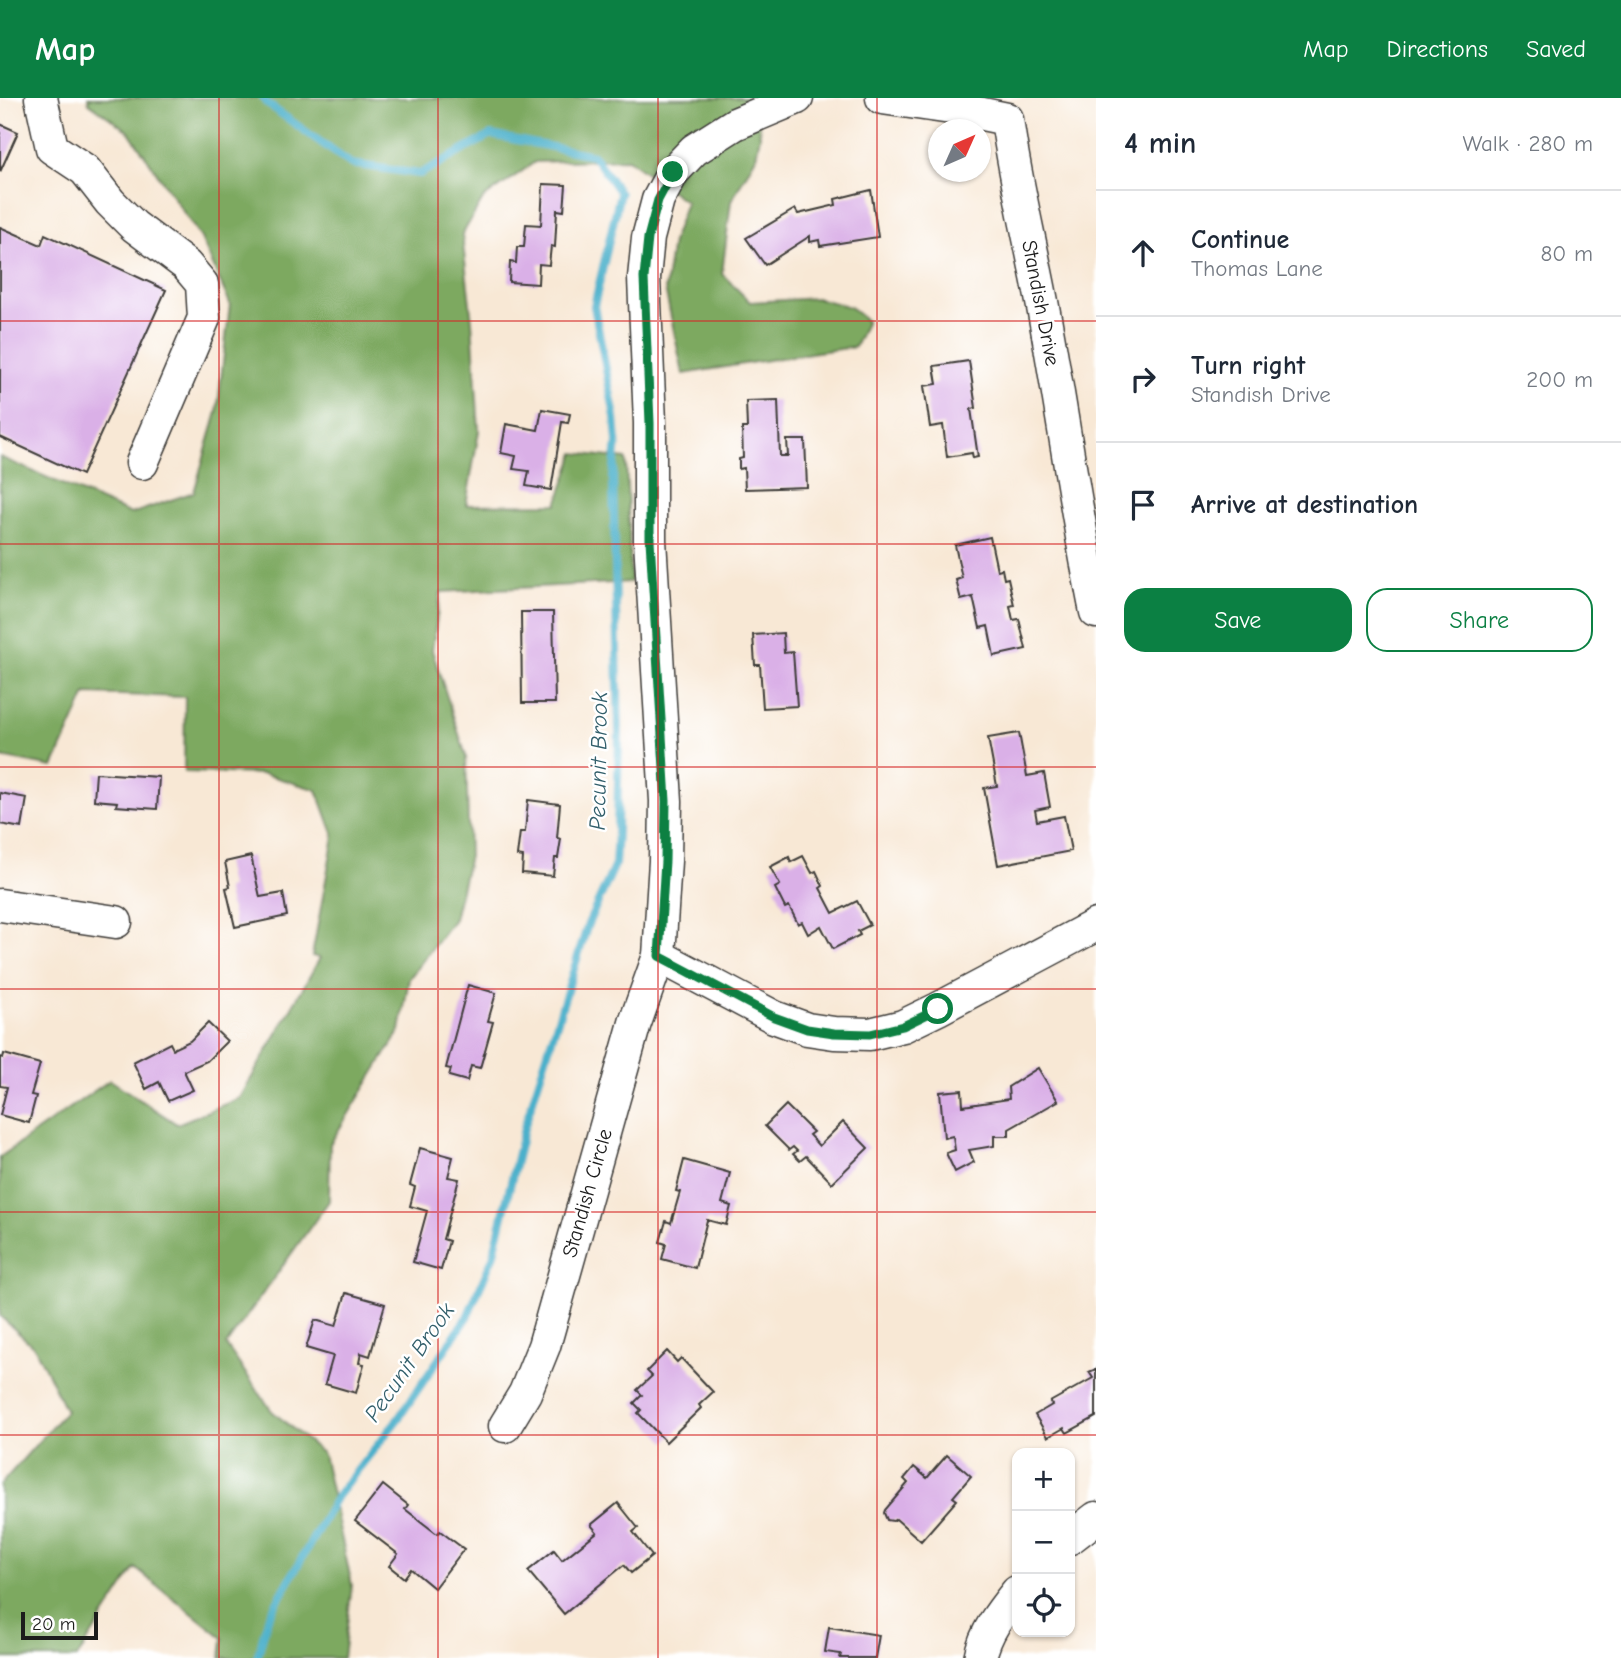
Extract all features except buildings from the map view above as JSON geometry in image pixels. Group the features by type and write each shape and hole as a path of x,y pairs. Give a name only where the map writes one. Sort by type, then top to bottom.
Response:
{"street":[{"path":"41,98 52,148 85,170 110,202 134,226 186,265 202,284 204,318 142,463"},
{"path":"796,98 735,124 694,150 673,172 658,200 648,238 644,278 650,423 650,540 666,801 665,874 659,956 774,1017 807,1029 870,1034 903,1026 1096,925"},
{"name":"Standish Drive","path":"882,98 958,109 1004,108 1045,318 1096,612"},
{"path":"0,905 116,922"},
{"name":"Standish Circle","path":"505,1426 525,1393 544,1346 635,1023 659,956"},
{"path":"1075,1534 1096,1518"},
{"path":"980,1658 983,1643 1012,1598"}],"green space":[{"path":"88,98 757,98 760,136 756,157 731,201 722,274 750,302 817,298 850,307 867,321 855,347 683,374 665,289 672,242 686,202 628,159 535,162 483,199 462,235 472,321 479,431 466,505 557,504 575,453 626,459 631,582 441,592 432,650 466,756 469,856 454,919 409,979 400,1031 330,1144 329,1201 226,1345 272,1411 323,1454 352,1585 343,1658 221,1658 223,1638 135,1568 77,1658 0,1658 0,1485 66,1411 35,1348 0,1316 0,1157 110,1080 177,1124 240,1098 320,958 312,956 334,836 317,790 264,774 184,772 185,697 86,694 53,767 0,757 0,457 131,514 194,492 217,412 230,304 201,238 129,132 89,103"}],"waterway":[{"name":"Pecunit Brook","path":"257,1658 268,1618 337,1496 398,1419 467,1317 493,1257 524,1128 588,924 615,865 619,733 613,478 617,442 615,417 594,306 620,193 593,155 491,135 420,174 351,164 266,103 263,98"}],"route":[{"path":"673,172 658,200 648,238 644,278 650,423 650,540 666,801 663,915 659,956 774,1017 807,1029 870,1034 903,1026 938,1009"}]}
